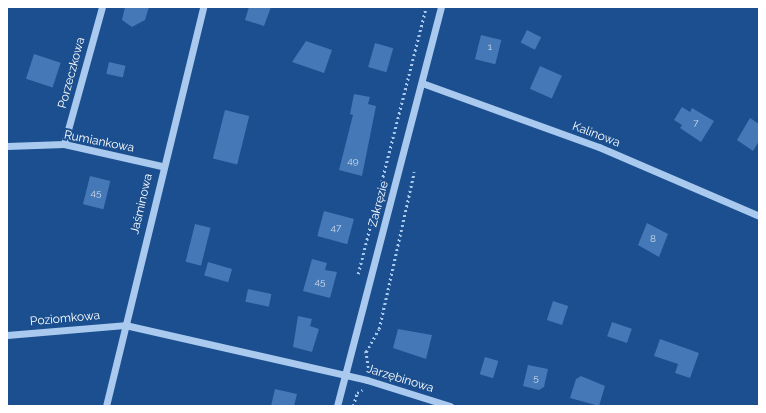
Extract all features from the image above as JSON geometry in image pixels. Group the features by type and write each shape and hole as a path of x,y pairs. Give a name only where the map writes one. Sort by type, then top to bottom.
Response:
{"street":[{"name":"Porzeczkowa","path":"64,144 102,7"},
{"name":"Jaśminowa","path":"106,406 162,166 203,7"},
{"name":"Zakręzie","path":"337,406 441,7"},
{"name":"Kalinowa","path":"422,82 599,147 759,216"},
{"name":"Rumiankowa","path":"7,146 64,144 162,166"},
{"name":"Poziomkowa","path":"7,334 125,325 345,376"},
{"name":"Jarzębinowa","path":"345,376 450,406"}],"path":[{"path":"356,283 426,7"},
{"path":"366,352 379,329 403,235 403,216 414,172"}],"building":[{"path":"125,7 149,7 145,20 132,27 122,20"},
{"path":"249,7 271,7 264,26 245,20"},
{"path":"527,30 541,37 535,50 521,42"},
{"path":"481,35 501,40 495,64 475,59"},
{"path":"306,41 332,50 324,73 292,62"},
{"path":"375,43 393,48 386,72 368,67"},
{"path":"34,54 61,63 53,87 26,79"},
{"path":"109,62 126,66 123,78 106,74"},
{"path":"540,66 562,76 552,99 530,89"},
{"path":"354,94 370,97 368,104 376,106 362,176 339,170 353,115 350,114"},
{"path":"682,107 690,112 692,108 714,121 701,142 680,128 682,125 674,120"},
{"path":"225,110 249,116 237,165 213,159"},
{"path":"750,118 759,124 759,141 753,151 737,140"},
{"path":"90,176 110,181 103,209 83,204"},
{"path":"324,211 354,219 347,244 317,236"},
{"path":"647,223 668,234 659,257 638,245"},
{"path":"195,224 211,228 201,266 186,262"},
{"path":"312,259 327,263 325,270 337,272 330,298 303,291"},
{"path":"208,262 232,269 228,282 204,275"},
{"path":"248,289 271,294 269,307 245,302"},
{"path":"553,301 568,306 562,325 547,320"},
{"path":"298,316 312,319 310,326 319,329 312,352 293,347"},
{"path":"612,322 632,329 627,343 607,336"},
{"path":"398,329 432,335 426,359 393,348"},
{"path":"660,339 699,353 690,378 675,373 678,364 654,356"},
{"path":"485,357 498,361 493,378 480,374"},
{"path":"528,365 548,369 544,387 539,390 523,386"},
{"path":"581,376 605,386 599,406 570,398 576,379"},
{"path":"275,389 297,394 294,406 271,406"}]}
